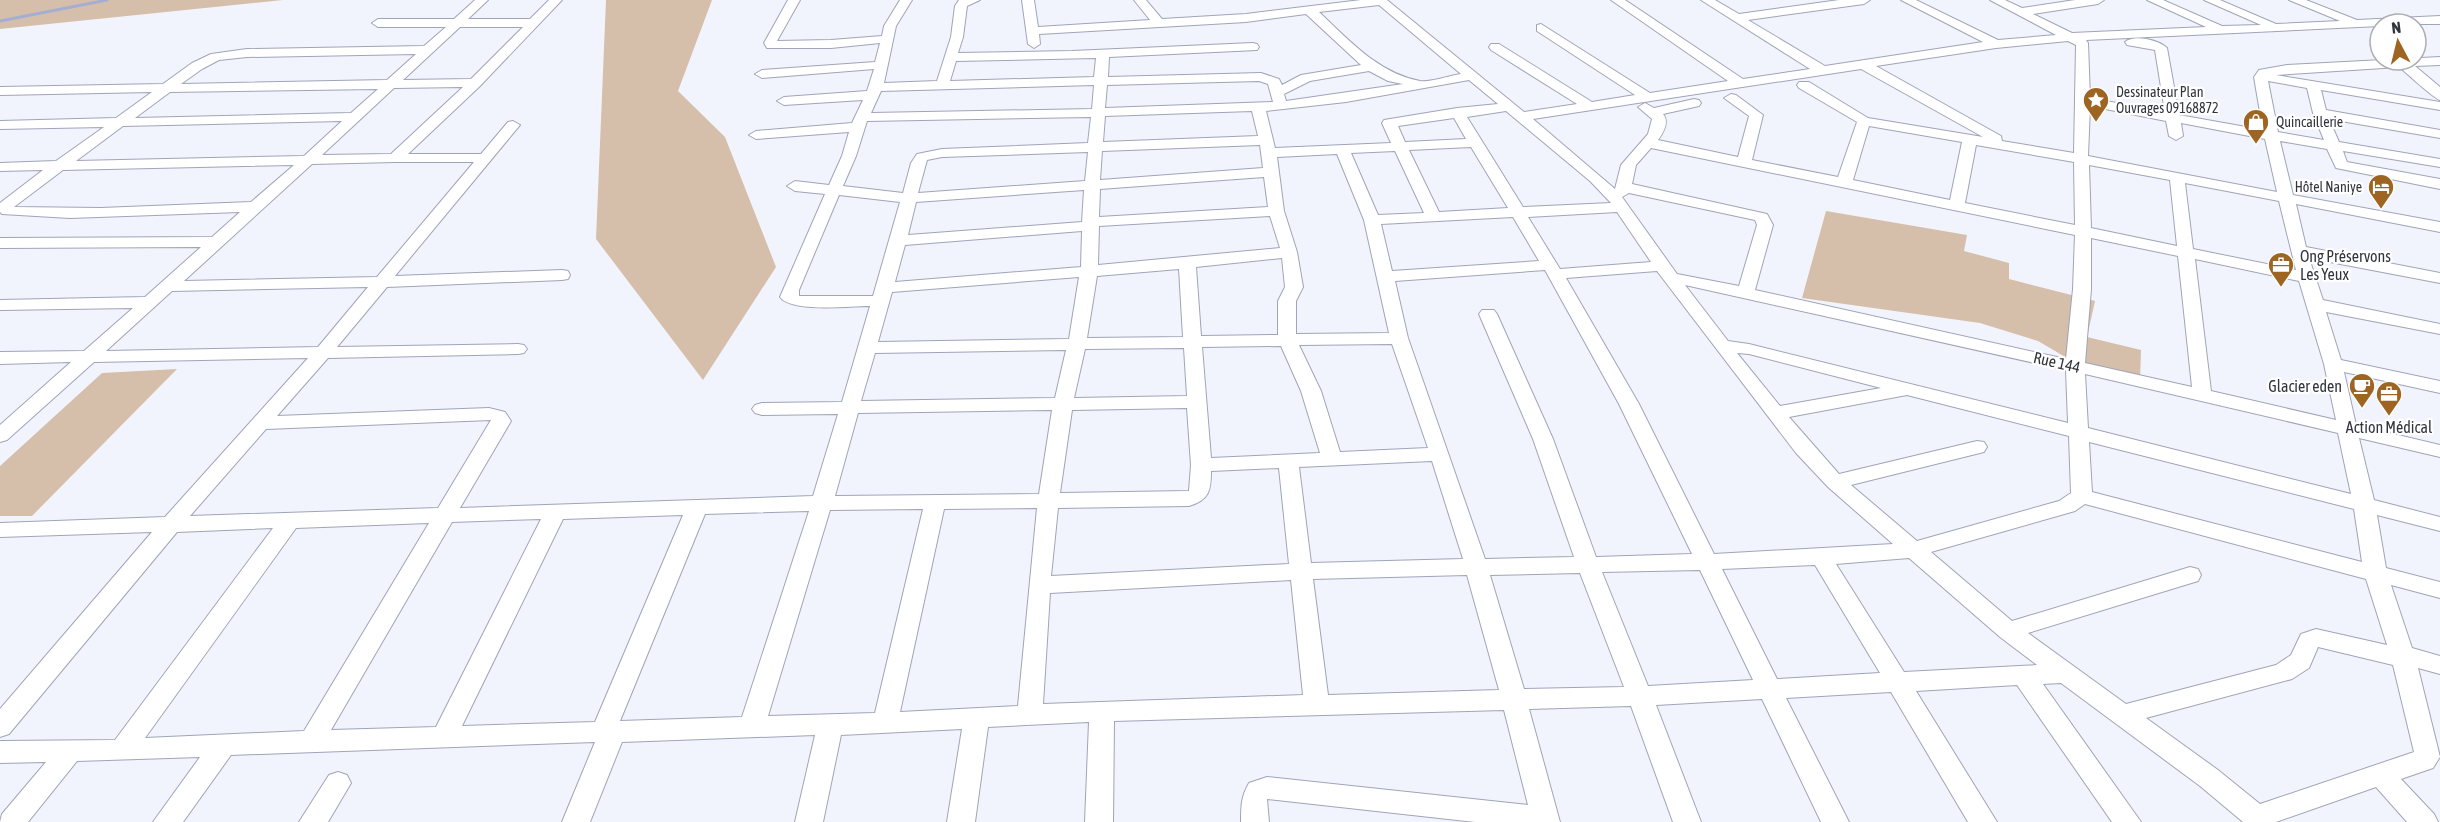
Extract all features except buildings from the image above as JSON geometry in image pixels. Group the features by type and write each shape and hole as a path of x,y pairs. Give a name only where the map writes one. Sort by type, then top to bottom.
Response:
{"street":[{"path":"0,436 307,161 454,23 482,0"},
{"path":"395,158 475,83 555,0"},
{"path":"794,0 770,43 771,45 831,44 887,39"},
{"path":"906,0 898,10 887,39 874,91 859,122 849,156 790,290 789,297 796,301 813,303 1089,270 1289,252"},
{"path":"942,86 957,37 961,6 964,2 974,0"},
{"path":"1028,0 1035,56"},
{"path":"1140,0 1159,23"},
{"path":"756,135 1031,99 1253,47 1309,10 1381,0 1514,112 1619,196 1667,273 1722,346 1803,448 1835,482 1911,550 2008,631 2124,714 2209,778 2258,819 2424,760 2432,749 2375,572 2364,504 2333,364 2299,251 2271,134 2261,76"},
{"path":"1617,0 1740,83"},
{"path":"1707,0 1822,70"},
{"path":"1737,18 1864,0"},
{"path":"1907,0 1996,44"},
{"path":"1996,0 2077,40 2138,42 2161,48 2176,136"},
{"path":"2020,12 2079,1 2098,0"},
{"path":"2153,0 2222,30"},
{"path":"2210,0 2278,27"},
{"path":"2295,0 2368,25"},
{"path":"1309,10 1371,67 1393,78 1423,84"},
{"path":"1434,217 1389,123 1457,112 1514,112 1589,106 1996,44 2278,27 2439,21"},
{"path":"378,23 533,23"},
{"path":"1033,31 1159,23 1253,47 1274,82 1279,100"},
{"path":"1541,28 1647,97"},
{"path":"2077,40 2083,101 2081,159 2084,233 2075,366 2082,496"},
{"path":"951,57 1104,54 1253,47"},
{"path":"1495,48 1589,106"},
{"path":"256,207 111,214 49,214 8,211 4,208 206,61 232,54 300,50 425,50"},
{"path":"1030,715 1039,585 1048,501 1063,405 1077,343 1089,270 1092,186 1104,54"},
{"path":"1862,64 2009,146"},
{"path":"2261,76 2265,73 2287,69 2368,64"},
{"path":"762,74 881,65"},
{"path":"1279,100 1306,78 1371,67"},
{"path":"2415,72 2427,81 2440,96"},
{"path":"1653,112 1678,105 1877,73"},
{"path":"784,101 942,86 1099,112 1258,107 1279,100 1346,98 1471,76"},
{"path":"2261,76 2440,106"},
{"path":"0,91 475,83"},
{"path":"2313,84 2320,113 2339,164 2440,184"},
{"path":"1804,85 1864,121 2081,159 2440,227"},
{"path":"1731,98 1756,115 1744,162"},
{"path":"1619,196 1628,163 1649,143 1660,123 1659,118 1653,112 1630,99"},
{"path":"2083,101 2440,164"},
{"path":"1258,107 1268,146 1276,211 1289,252 1294,287 1287,301 1287,339 1311,391 1332,458"},
{"path":"1457,112 1518,212 1629,404 1771,688 1835,822"},
{"path":"2320,113 2440,134"},
{"path":"0,125 353,117"},
{"path":"1844,183 1864,121"},
{"path":"0,727 171,524 324,351 513,125"},
{"path":"1957,206 1970,139"},
{"path":"752,727 822,503 898,241 918,163 922,157 928,154 1095,146 1268,146 1342,149 1474,143"},
{"path":"1649,143 2307,277"},
{"path":"1255,822 1254,798 1258,791 1267,788 1395,812 1545,820 1514,699 1476,566 1399,338 1372,220 1342,149"},
{"path":"0,167 485,158"},
{"path":"795,186 910,198 1271,172"},
{"path":"2176,178 2202,395"},
{"path":"1372,220 1518,212 1619,196 1761,217 1766,225 1746,292"},
{"path":"898,241 1276,211"},
{"path":"19,242 49,214"},
{"path":"0,243 216,242"},
{"path":"2299,251 2440,278"},
{"path":"0,530 822,503 1189,499 1197,496 1200,491 1202,465 1186,262"},
{"name":"Rue 144","path":"1386,277 1552,270 1667,273 1693,281 2075,366 2440,451"},
{"path":"167,286 382,282 562,275"},
{"path":"0,305 149,302"},
{"path":"2314,304 2440,329"},
{"path":"1488,314 1543,439 1587,564 1687,822"},
{"path":"867,348 1399,338"},
{"path":"1722,346 1749,349 2080,431 2440,524"},
{"path":"0,358 518,349"},
{"path":"2333,364 2440,387"},
{"path":"1775,413 1908,389"},
{"path":"762,409 1197,402"},
{"path":"262,423 489,414 498,416 501,422 311,741"},
{"path":"1835,482 1977,447"},
{"path":"1202,465 1440,454"},
{"path":"1288,460 1317,706"},
{"path":"1039,585 1301,571 1707,562 1911,550 2067,506 2082,496 2440,590"},
{"path":"885,723 935,502"},
{"path":"576,822 608,732 697,507"},
{"path":"444,737 556,511"},
{"path":"122,750 291,519"},
{"path":"1821,557 1983,822"},
{"path":"2008,631 2190,575"},
{"path":"2124,714 2223,690 2283,672 2296,666 2304,658 2306,644 2309,640 2316,638 2440,665"},
{"path":"0,752 122,750 311,741 885,723 1102,711 1640,696 1895,681 2066,674"},
{"path":"2024,676 2127,822"},
{"path":"1099,822 1102,711"},
{"path":"960,822 976,719"},
{"path":"809,822 830,724"},
{"path":"167,822 223,746"},
{"path":"12,822 70,751"},
{"path":"2381,775 2424,822"},
{"path":"314,822 338,783"}],"shaded area":[{"path":"0,0 283,0 0,29"},
{"path":"606,0 712,0 678,91 725,137 776,267 703,380 596,239"},
{"path":"1826,211 1967,235 1964,251 2009,263 2009,279 2095,301 2087,337 2141,350 2140,381 2091,372 2038,341 1980,323 1802,298"},
{"path":"177,369 32,516 0,516 0,466 102,373"}],"waterway":[{"path":"0,21 107,0"}],"place":[{"name":"Dessinateur Plan Ouvrages 09168872","path":"2096,123"},
{"name":"Quincaillerie","path":"2256,145"},
{"name":"Hôtel Naniye","path":"2381,210"},
{"name":"Ong Préservons Les Yeux","path":"2281,288"},
{"name":"Glacier eden","path":"2362,409"},
{"name":"Action Médical","path":"2389,417"}]}
